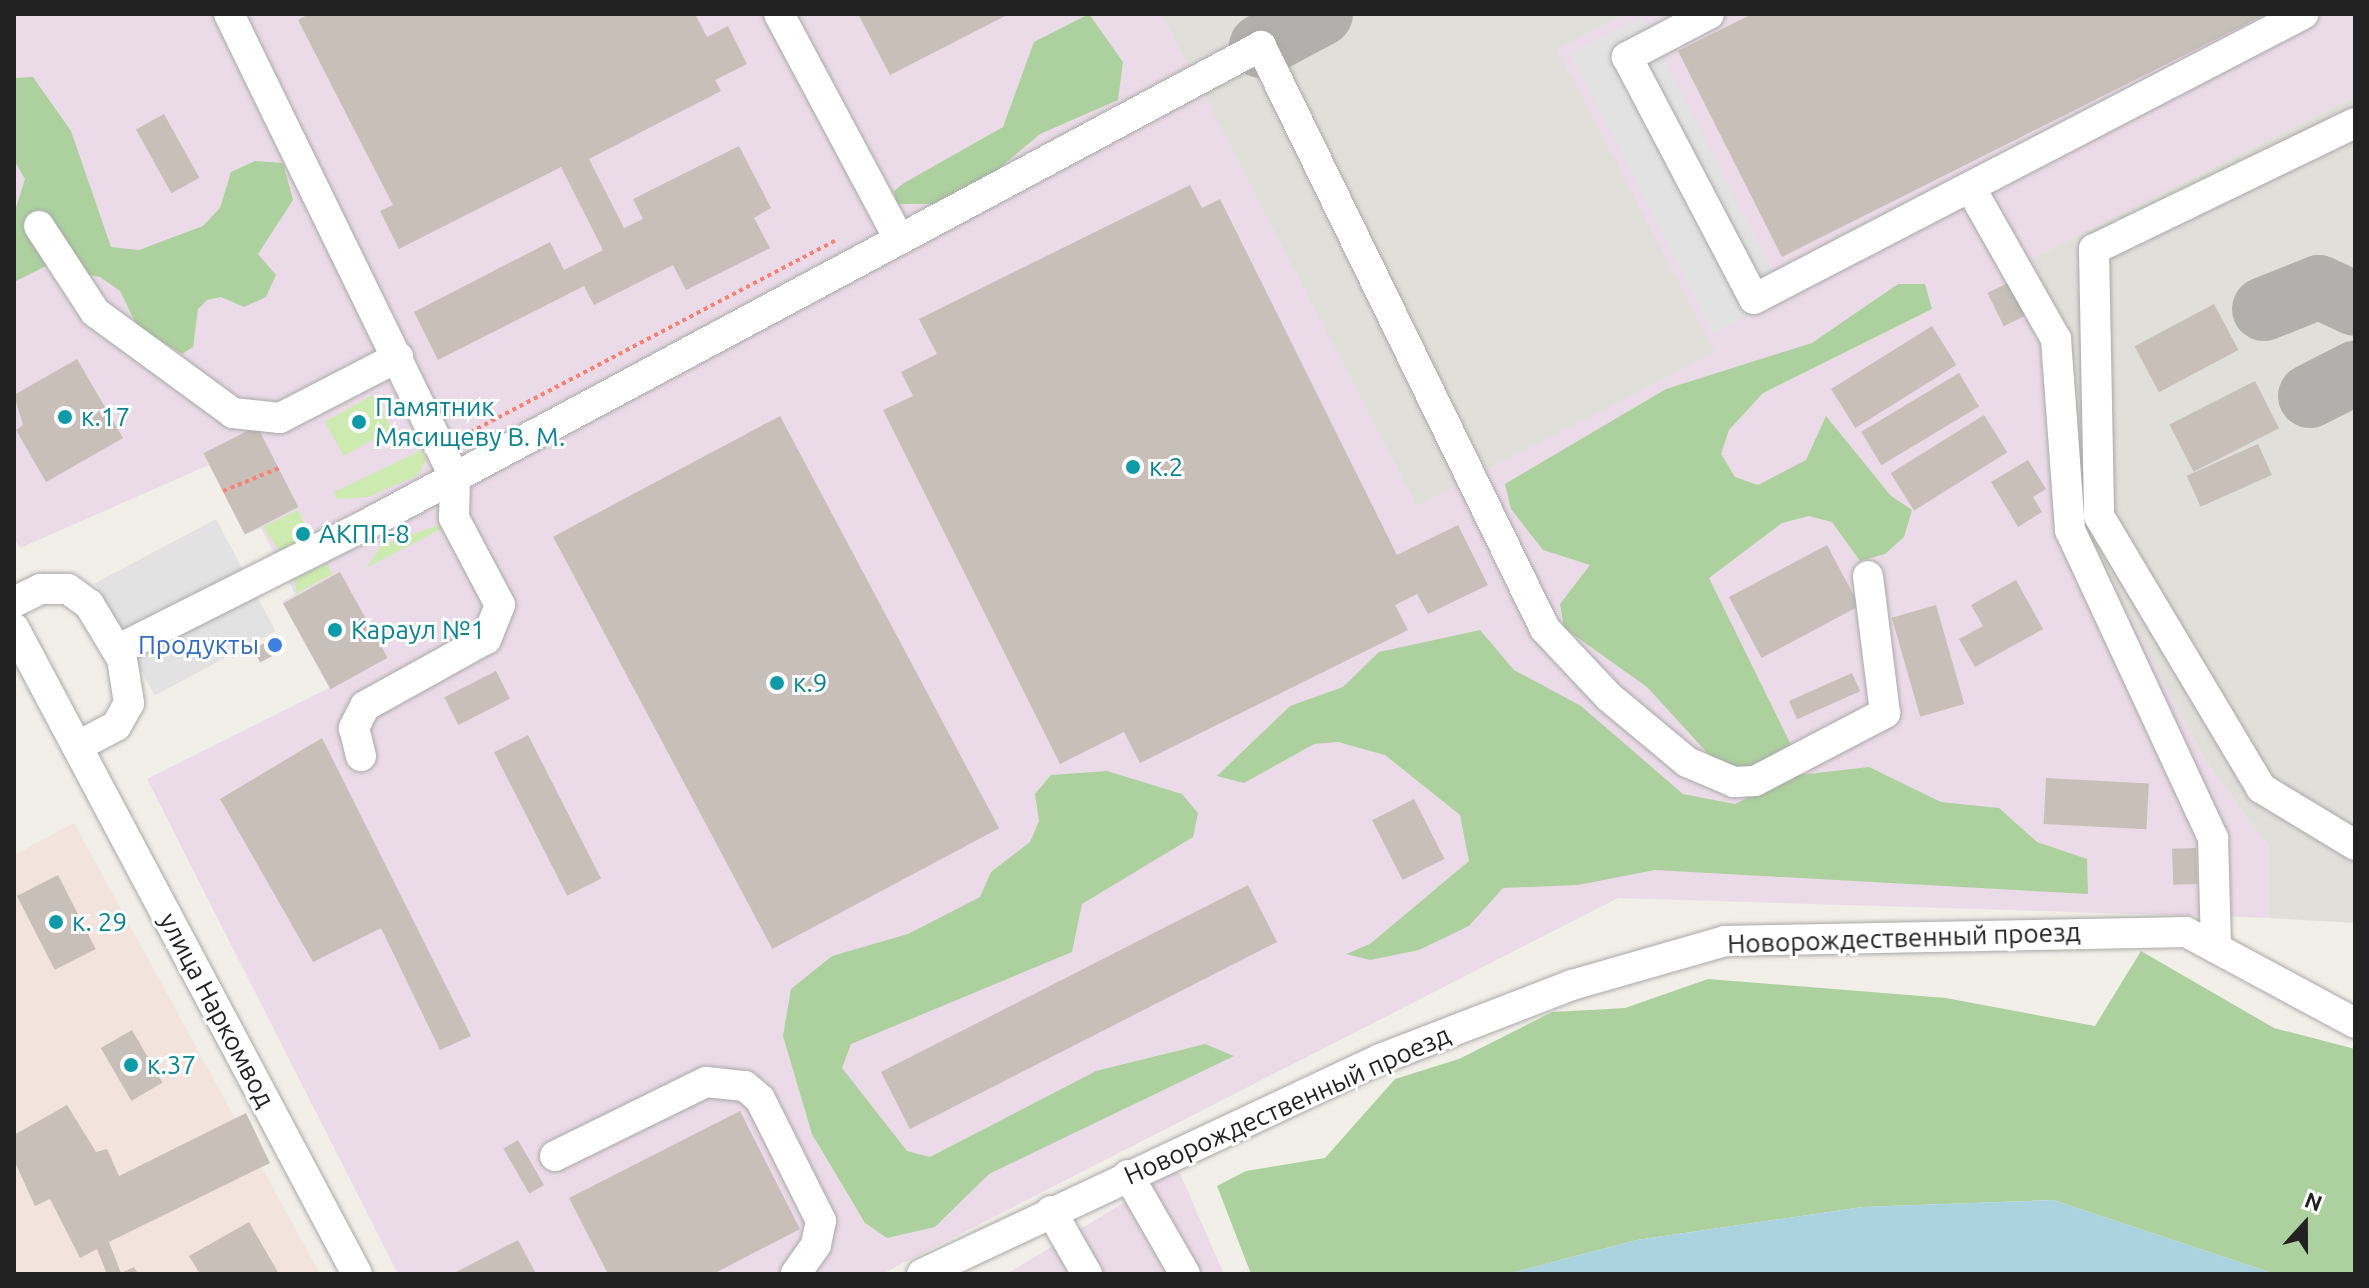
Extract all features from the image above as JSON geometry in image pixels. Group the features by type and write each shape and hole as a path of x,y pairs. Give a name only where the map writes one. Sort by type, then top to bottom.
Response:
{"street":[{"path":"229,14 455,478 454,518 496,595 498,623 486,639 373,698 354,728 361,756"},
{"path":"779,14 899,239"},
{"path":"1709,14 1627,57 1754,299 2303,14"},
{"path":"117,650 455,478 1261,46 1545,629 1609,697 1687,762 1734,782 1755,781 1885,713 1868,576"},
{"path":"2355,123 2094,249 2099,516 2261,788 2355,845"},
{"path":"1970,187 2056,339 2070,530 2213,838 2216,948"},
{"path":"39,226 95,312 233,413 280,418 398,357"},
{"path":"14,602 41,589 68,589 89,604 117,650 129,703 116,726 78,746"},
{"name":"улица Наркомвод","path":"14,628 357,1274"},
{"name":"Новорождественный проезд","path":"922,1274 1380,1059 1572,985 1725,941 2186,932 2355,1023"},
{"path":"555,1156 706,1082 745,1086 760,1099 821,1221 816,1245 796,1274"},
{"path":"1128,1175 1185,1274"},
{"path":"1051,1211 1087,1274"},
{"path":"984,1270 1011,1231"}],"path":[{"path":"440,448 844,236"},
{"path":"223,491 279,468"}],"shaded area":[{"path":"14,14 2355,14 2355,96 2030,260 2069,331 2084,527 2201,754 2270,849 2270,918 1618,898 882,1274 398,1274 147,779 329,688 282,602 295,594 261,528 245,535 209,465 20,548 14,538"},
{"path":"1162,14 1624,14 1557,49 1715,352 1417,506"},
{"path":"1643,17 1786,297 1713,334 1571,54"},
{"path":"2355,96 2355,923 2270,918 2270,849 2201,754 2084,527 2069,331 2030,260"},
{"path":"216,519 276,631 155,695 95,583"},
{"path":"74,823 320,1274 14,1274 14,855"},
{"path":"1178,1169 1224,1274 1007,1274 1066,1238"}],"green space":[{"path":"1089,14 1123,62 1118,100 1040,134 975,189 939,204 897,204 894,191 904,183 1003,127 1034,42"},
{"path":"33,77 71,131 111,247 139,250 203,226 220,208 231,172 255,161 283,163 293,200 258,254 276,275 266,297 244,307 221,297 207,300 198,309 193,347 182,354 137,326 120,291 100,277 46,266 14,282 14,214 25,179 14,160 14,78"},
{"path":"1898,284 1925,284 1932,309 1763,393 1729,430 1721,454 1735,477 1758,485 1806,460 1826,416 1891,496 1912,510 1904,537 1885,554 1860,561 1832,522 1809,516 1782,523 1709,578 1792,747 1755,781 1713,759 1647,687 1564,628 1560,604 1590,565 1543,550 1511,509 1505,484 1666,389 1812,343"},
{"path":"373,395 392,429 344,456 325,422"},
{"path":"422,450 426,460 418,475 368,497 337,499 334,492"},
{"path":"298,510 305,524 294,529 301,544 281,553 263,527"},
{"path":"442,524 443,528 366,568 382,545"},
{"path":"327,563 332,574 296,594 295,579"},
{"path":"1480,630 1514,670 1581,706 1683,794 1735,804 1791,776 1869,767 1941,802 1999,808 2037,842 2087,859 2088,894 1655,870 1578,885 1503,888 1469,926 1419,950 1370,960 1346,954 1370,944 1469,861 1460,815 1385,755 1338,742 1314,744 1244,783 1217,776 1290,706 1343,687 1379,652"},
{"path":"1107,771 1182,794 1198,813 1193,837 1082,904 1072,952 851,1044 842,1068 907,1151 930,1157 1096,1071 1205,1044 1234,1056 989,1174 935,1227 887,1238 865,1223 812,1134 783,1036 791,989 832,956 908,934 980,897 991,872 1030,842 1039,821 1035,794 1051,775"},
{"path":"2141,951 2274,1028 2355,1049 2355,1274 2275,1274 2053,1200 1863,1207 1637,1240 1507,1274 1251,1274 1217,1186 1246,1171 1325,1158 1395,1079 1459,1059 1552,1012 1625,1008 1708,979 1946,998 2095,1026"}],"water":[{"path":"2053,1200 2275,1274 1507,1274 1637,1240 1863,1207"}],"building":[{"path":"309,14 695,14 707,37 728,26 747,64 715,80 721,91 589,159 624,228 643,219 633,199 739,146 771,208 754,218 770,248 686,290 673,265 594,305 584,286 438,360 414,312 550,242 564,270 603,250 561,167 399,249 380,211 393,205 298,20"},
{"path":"858,14 1009,14 890,75"},
{"path":"1752,14 2266,14 1782,257 1678,51"},
{"path":"164,114 199,178 171,193 136,130"},
{"name":"к.2","path":"1190,185 1202,208 1220,199 1397,555 1458,525 1488,585 1428,614 1417,594 1395,605 1408,630 1140,763 1124,732 1060,764 883,410 913,396 901,372 937,354 919,319"},
{"path":"2010,282 2026,315 2004,326 1988,293"},
{"path":"2214,304 2238,350 2159,392 2135,346"},
{"path":"1932,326 1956,365 1855,428 1831,389"},
{"name":"к.17","path":"77,359 123,438 46,482 16,430 23,425 14,395"},
{"path":"1959,373 1979,406 1881,465 1861,432"},
{"path":"2255,381 2279,428 2194,472 2169,425"},
{"path":"1984,415 2007,452 1914,511 1891,473"},
{"name":"к.9","path":"780,416 999,828 772,949 553,537"},
{"path":"257,426 298,507 245,534 204,453"},
{"path":"2258,444 2272,475 2201,507 2187,476"},
{"path":"2028,460 2046,489 2033,497 2042,512 2018,527 1991,482"},
{"name":"АКПП-8","path":"304,527 308,537 302,540 298,530"},
{"path":"1827,545 1859,606 1761,658 1729,597"},
{"name":"Караул №1","path":"340,572 388,658 331,689 283,604"},
{"path":"2016,580 2043,629 1975,667 1959,639 1983,626 1971,605"},
{"path":"1936,605 1964,704 1920,717 1892,618"},
{"path":"276,637 283,650 260,662 253,649"},
{"path":"496,671 510,699 458,725 444,697"},
{"path":"1852,673 1860,691 1797,719 1789,701"},
{"path":"528,735 601,878 567,896 494,752"},
{"path":"322,738 471,1036 440,1050 381,928 313,962 220,799"},
{"path":"2046,778 2149,783 2146,829 2044,824"},
{"path":"1414,799 1444,859 1403,880 1372,820"},
{"path":"2196,848 2197,884 2173,885 2172,849"},
{"name":"к. 29","path":"58,875 96,949 55,970 17,896"},
{"path":"1248,885 1277,942 910,1129 881,1072"},
{"name":"к.37","path":"132,1030 162,1083 131,1101 101,1048"},
{"path":"67,1105 96,1152 107,1149 119,1176 246,1113 270,1163 109,1242 121,1273 134,1267 138,1274 107,1274 97,1249 80,1258 50,1199 35,1206 14,1160 14,1135"},
{"path":"740,1111 800,1229 713,1274 608,1274 569,1198"},
{"path":"518,1140 544,1185 529,1194 503,1148"},
{"path":"249,1222 279,1274 200,1274 189,1256"},
{"path":"518,1240 536,1274 452,1274"}],"taxiway":[{"path":"1261,46 1321,14"},
{"path":"2264,309 2319,287 2355,304"},
{"path":"2310,396 2355,373"}],"place":[{"name":"к.17","path":"65,417"},
{"name":"Памятник Мясищеву В. М.","path":"359,422"},
{"name":"к.2","path":"1133,467"},
{"name":"АКПП-8","path":"303,534"},
{"name":"Караул №1","path":"335,630"},
{"name":"Продукты","path":"275,645"},
{"name":"к.9","path":"777,683"},
{"name":"к. 29","path":"56,922"},
{"name":"к.37","path":"131,1065"}]}
